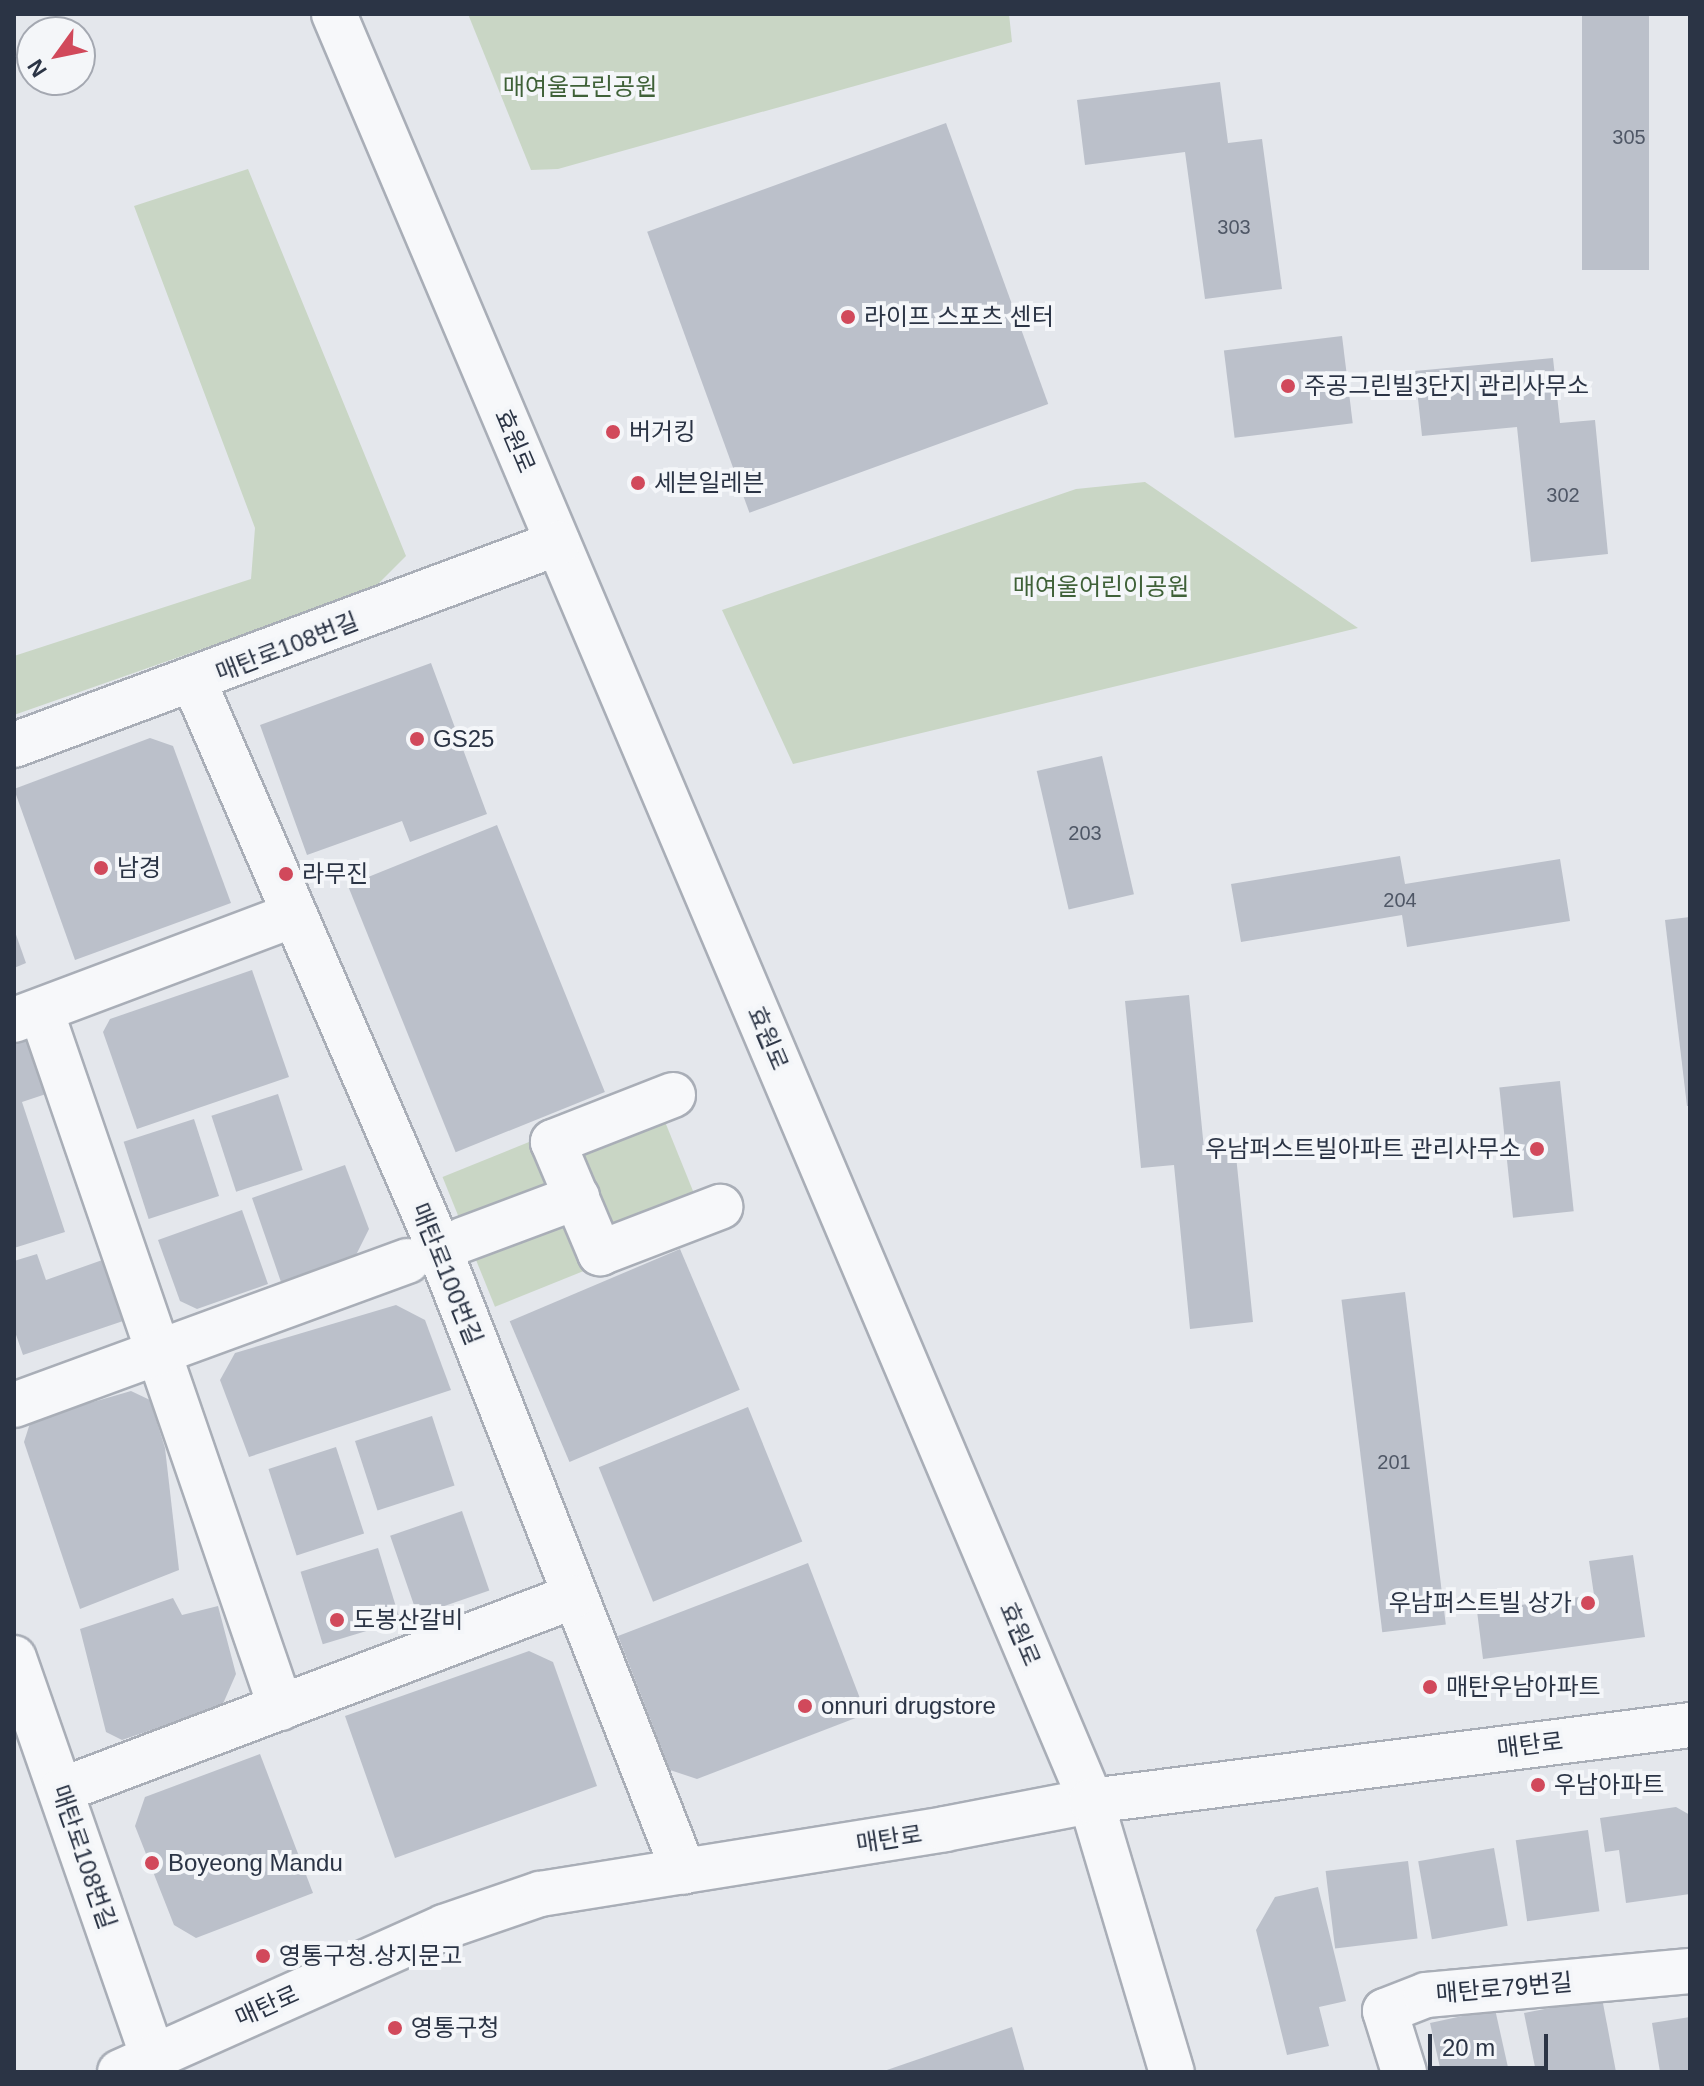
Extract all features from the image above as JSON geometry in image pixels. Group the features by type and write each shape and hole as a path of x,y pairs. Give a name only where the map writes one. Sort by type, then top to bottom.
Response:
{"street":[{"name":"효원로","path":"334,14 1091,1801 1172,2072"},
{"name":"매탄로108번길","path":"14,745 194,682 558,543"},
{"name":"매탄로100번길","path":"194,682 434,1236 572,1597 684,1872"},
{"path":"281,1708 159,1353 27,1015 293,915"},
{"path":"673,1095 553,1142 600,1253 720,1207"},
{"path":"462,1240 577,1197"},
{"path":"14,1405 407,1261"},
{"path":"62,1790 572,1597"},
{"name":"매탄로108번길","path":"14,1658 62,1790 137,2064"},
{"name":"매탄로","path":"137,2064 444,1927 540,1894 1091,1801 1690,1725"},
{"name":"매탄로79번길","path":"1404,2072 1385,2011 1426,1995 1690,1971"}],"green space":[{"name":"매여울근린공원","path":"468,14 1009,14 1012,42 558,169 531,170"},
{"path":"248,169 406,556 373,589 14,715 14,656 251,579 255,528 134,206"},
{"name":"매여울어린이공원","path":"1145,482 1358,628 793,764 722,610 1076,489"},
{"path":"653,1092 705,1222 495,1307 443,1177"}],"building":[{"path":"1582,14 1649,14 1649,270 1582,270"},
{"path":"1220,82 1228,143 1262,139 1282,289 1205,299 1185,152 1085,165 1077,100"},
{"name":"라이프 스포츠 센터","path":"946,123 1048,404 749,513 647,232"},
{"name":"주공그린빌3단지 관리사무소","path":"1342,336 1353,423 1235,438 1224,351"},
{"path":"1553,358 1560,423 1595,420 1608,554 1531,562 1517,427 1422,436 1415,371"},
{"path":"431,663 487,814 410,842 402,821 307,855 260,725"},
{"path":"150,738 173,746 231,903 75,960 14,789"},
{"path":"1102,756 1134,894 1069,909 1037,771"},
{"path":"497,825 605,1092 456,1152 348,885"},
{"path":"1400,856 1405,884 1560,859 1570,921 1407,947 1402,915 1241,942 1231,884"},
{"path":"1690,917 1690,1106 1687,1106 1665,920"},
{"path":"14,929 26,963 14,968"},
{"path":"252,970 289,1077 137,1129 103,1032 110,1019"},
{"path":"1189,995 1204,1149 1235,1146 1253,1322 1190,1329 1174,1165 1141,1168 1125,1001"},
{"path":"14,1035 40,1048 55,1091 22,1102 65,1232 14,1248"},
{"name":"우남퍼스트빌아파트 관리사무소","path":"1560,1081 1574,1211 1513,1218 1499,1087"},
{"path":"278,1094 303,1170 236,1192 211,1116"},
{"path":"194,1119 219,1196 149,1219 124,1142"},
{"path":"345,1165 369,1229 356,1255 281,1282 252,1198"},
{"path":"242,1210 268,1284 197,1309 180,1301 158,1240"},
{"path":"680,1249 740,1390 569,1462 510,1321"},
{"path":"37,1254 46,1280 108,1258 129,1319 23,1355 14,1329 14,1261"},
{"path":"1405,1292 1446,1625 1382,1632 1341,1300"},
{"path":"396,1305 425,1320 451,1390 249,1457 220,1380 235,1353"},
{"path":"131,1391 150,1400 165,1448 179,1570 80,1609 24,1442 31,1420"},
{"path":"748,1407 802,1541 653,1602 599,1467"},
{"path":"432,1416 455,1485 378,1510 355,1441"},
{"path":"336,1447 364,1534 297,1555 268,1469"},
{"path":"462,1511 489,1590 417,1615 390,1536"},
{"path":"378,1548 400,1621 323,1644 301,1572"},
{"name":"우남퍼스트빌 상가","path":"1633,1555 1645,1637 1483,1659 1477,1611 1594,1595 1589,1561"},
{"path":"808,1563 866,1714 697,1779 670,1770 618,1636"},
{"path":"173,1598 182,1615 218,1606 236,1674 222,1706 122,1740 106,1732 80,1629"},
{"path":"529,1651 553,1662 597,1786 395,1858 345,1716"},
{"path":"260,1754 313,1893 196,1938 174,1925 135,1826 145,1797"},
{"path":"1676,1807 1690,1815 1690,1894 1626,1903 1619,1850 1605,1852 1600,1818"},
{"path":"1588,1830 1599,1911 1527,1921 1516,1840"},
{"path":"1494,1848 1508,1926 1432,1939 1418,1861"},
{"path":"1408,1861 1418,1938 1335,1949 1326,1871"},
{"path":"1318,1887 1346,2001 1319,2007 1329,2046 1287,2055 1256,1930 1275,1897"},
{"path":"1602,1998 1616,2072 1536,2072 1524,2013"},
{"path":"1495,2009 1509,2072 1441,2072 1430,2023"},
{"path":"1690,2017 1690,2072 1660,2072 1652,2023"},
{"path":"1012,2027 1025,2072 884,2072 884,2071"}],"place":[{"name":"라이프 스포츠 센터","path":"848,317"},
{"name":"주공그린빌3단지 관리사무소","path":"1288,386"},
{"name":"버거킹","path":"613,432"},
{"name":"세븐일레븐","path":"638,483"},
{"name":"GS25","path":"417,739"},
{"name":"남경","path":"101,868"},
{"name":"라무진","path":"286,874"},
{"name":"우남퍼스트빌아파트 관리사무소","path":"1537,1149"},
{"name":"우남퍼스트빌 상가","path":"1588,1603"},
{"name":"도봉산갈비","path":"337,1620"},
{"name":"매탄우남아파트","path":"1430,1687"},
{"name":"onnuri drugstore","path":"805,1706"},
{"name":"우남아파트","path":"1538,1785"},
{"name":"Boyeong Mandu","path":"152,1863"},
{"name":"영통구청.상지문고","path":"263,1956"},
{"name":"영통구청","path":"395,2028"}]}
